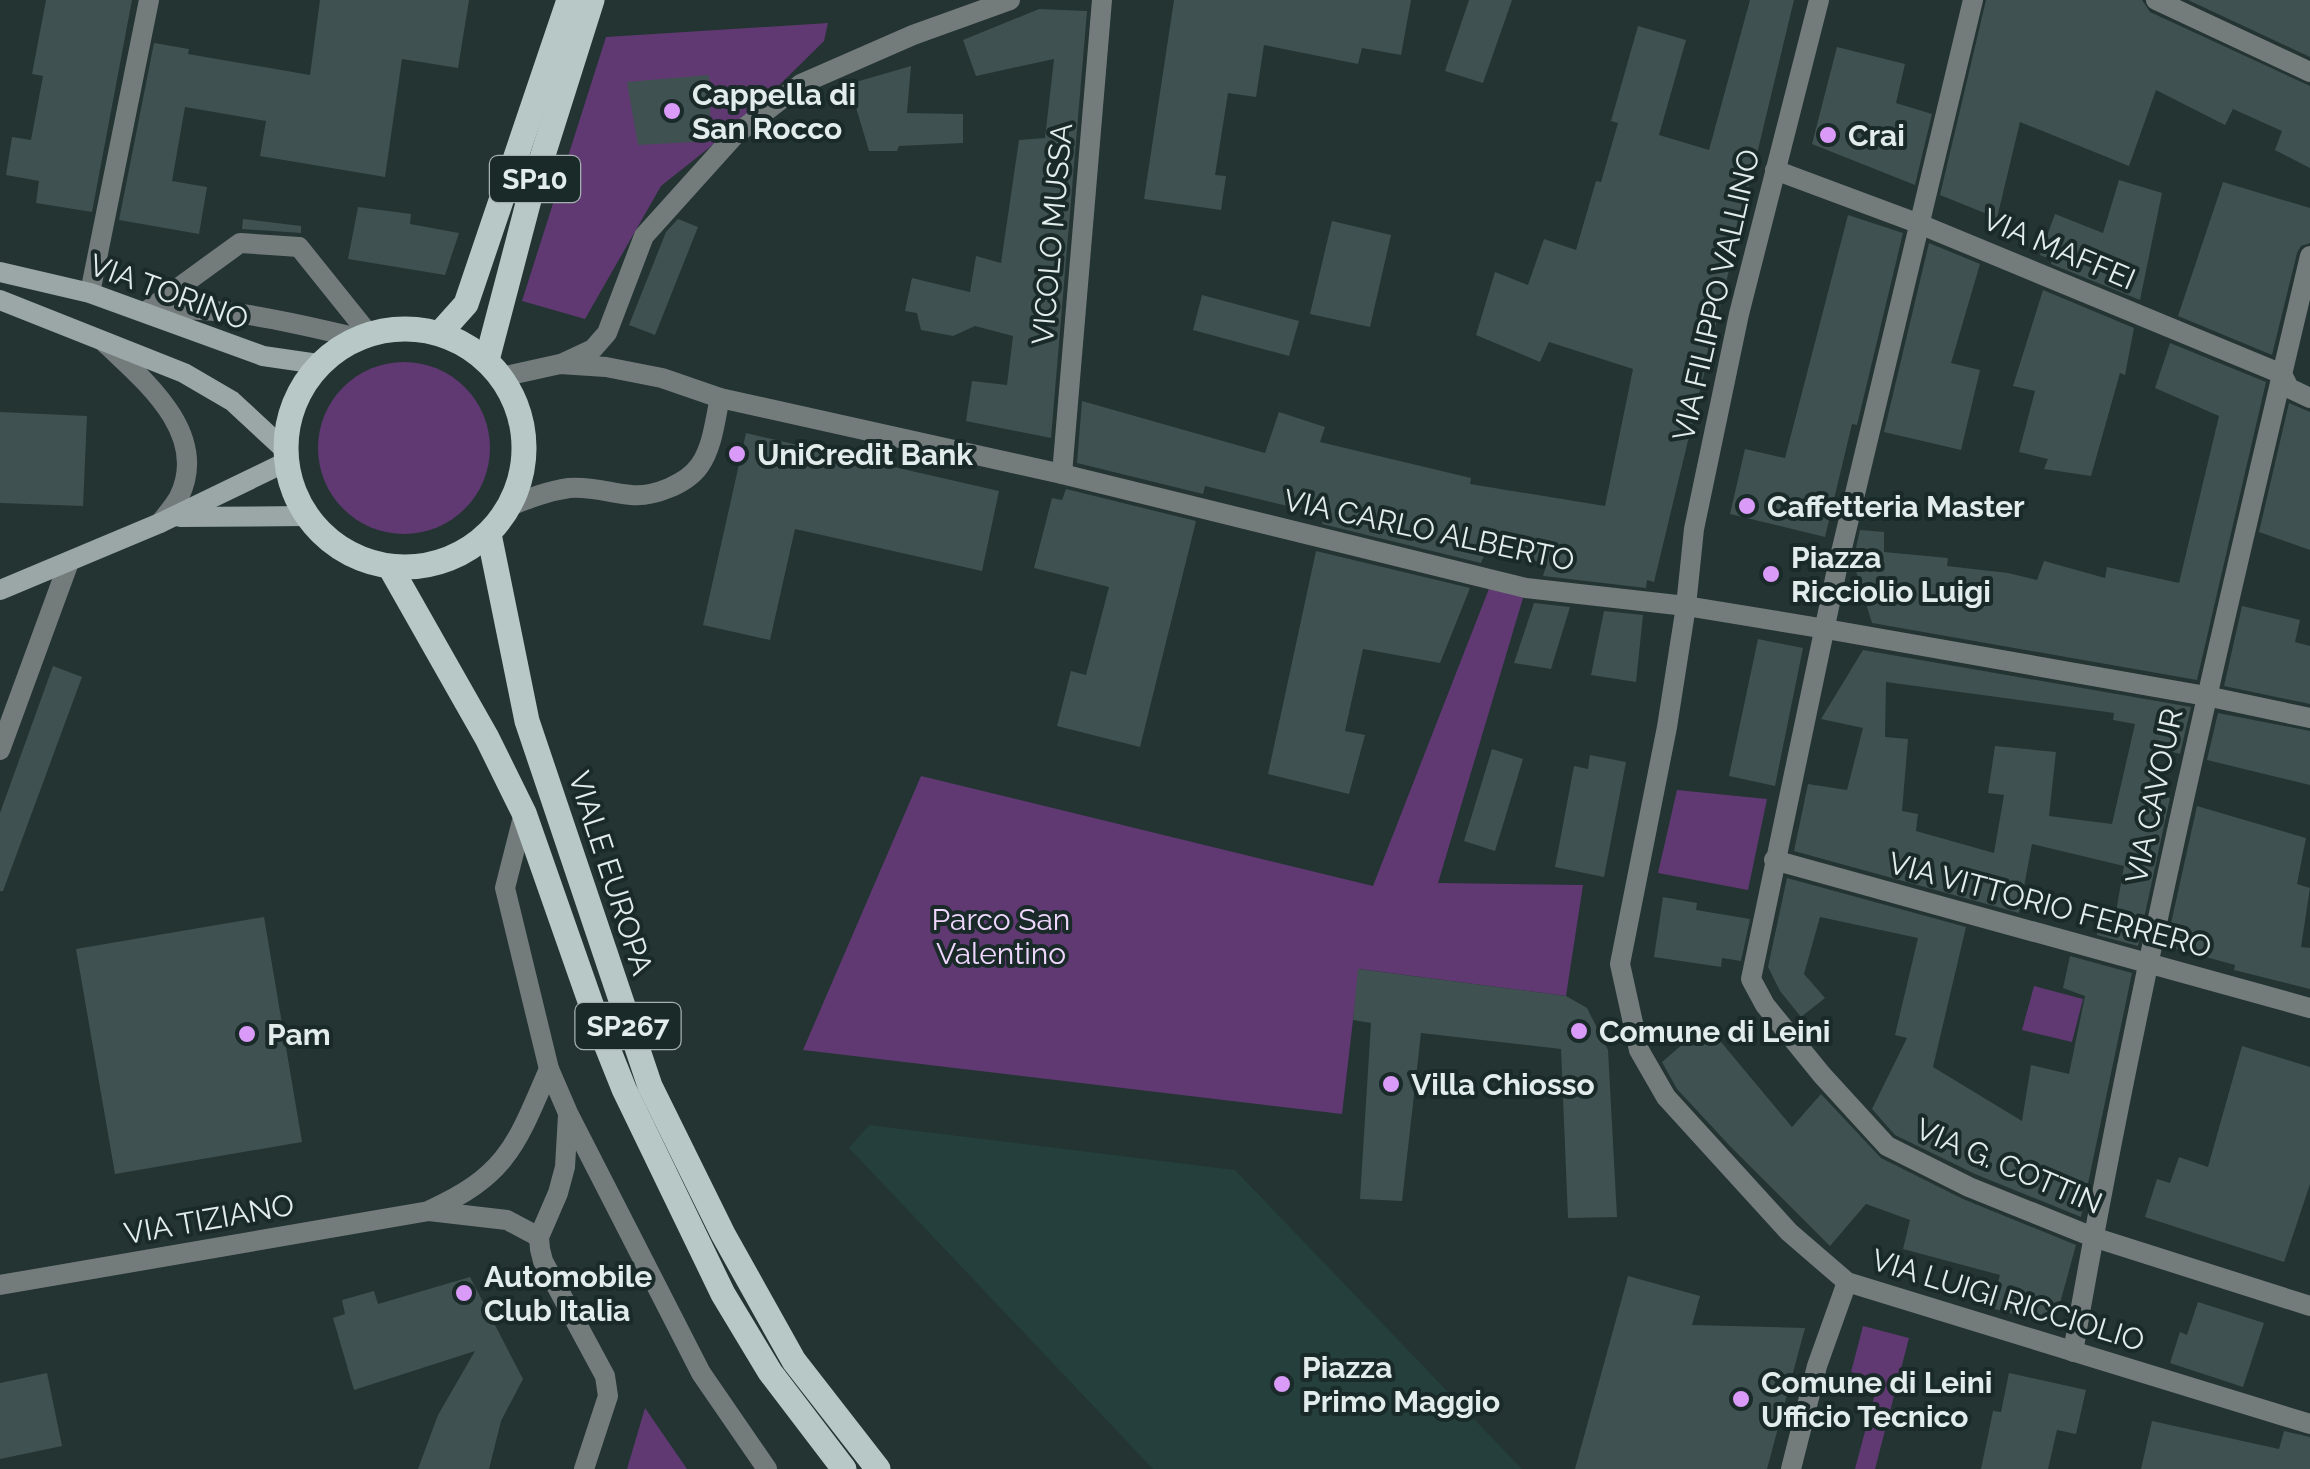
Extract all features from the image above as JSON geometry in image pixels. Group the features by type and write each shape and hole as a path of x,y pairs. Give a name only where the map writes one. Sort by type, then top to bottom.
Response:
{"main road":[{"name":"SP10","path":"440,333 466,304 568,0"},
{"name":"SP10","path":"494,369 530,196 592,0"},
{"name":"VIA TORINO","path":"0,272 90,293 263,356 318,364"},
{"path":"0,300 184,373 232,401 286,457"},
{"path":"404,328 440,333 465,344 494,369 517,407 524,463 510,506 488,534 459,555 425,566 390,568 358,558 329,541 306,516 286,457 285,438 296,398 318,364 342,346 363,336 404,328"},
{"path":"0,590 167,520 286,457"},
{"path":"167,520 306,516"},
{"name":"VIALE EUROPA","path":"488,534 527,721 650,1086 723,1234 794,1361 878,1469"},
{"name":"VIALE EUROPA","path":"390,568 487,738 524,812 618,1073 723,1294 770,1372 844,1469"}],"street":[{"path":"90,293 148,0"},
{"path":"560,364 593,349 606,333 644,236 736,135 801,84 913,34 1010,0"},
{"name":"VICOLO MUSSA","path":"1062,474 1102,0"},
{"name":"VIA FILIPPO VALLINO","path":"1686,606 1698,509 1739,314 1819,0"},
{"name":"VIA G. COTTIN","path":"1973,0 1837,569 1751,979 1765,1005 1822,1075 1888,1146 1968,1187 2093,1236 2310,1306"},
{"path":"2156,0 2310,72"},
{"name":"VIA MAFFEI","path":"1776,170 1918,223 2282,374 2289,388 2310,398"},
{"path":"145,312 240,243 299,247 363,336"},
{"name":"VIA CAVOUR","path":"2073,1352 2093,1236 2206,696 2310,256"},
{"path":"145,312 204,310 262,316 363,336"},
{"path":"100,338 167,404 179,429 186,455 184,476 167,520"},
{"name":"VIA CARLO ALBERTO","path":"494,369 560,364 662,378 720,398 1062,474 1492,581 1826,629 2310,718"},
{"path":"510,506 538,494 572,488 602,488 633,496 677,484 698,468 707,450 720,398"},
{"path":"0,750 68,562"},
{"name":"VIA LUIGI RICCIOLIO","path":"1686,606 1667,726 1620,964 1639,1050 1666,1097 1790,1232 1847,1282 2310,1424"},
{"path":"524,812 505,888 549,1069 701,1373 767,1469"},
{"name":"VIA VITTORIO FERRERO","path":"1774,860 2310,1008"},
{"name":"VIA TIZIANO","path":"0,1286 428,1211 464,1195 500,1166 524,1129 549,1069"},
{"path":"568,1113 565,1167 539,1236 543,1261 604,1376 608,1396 584,1469"},
{"name":"VIA TIZIANO","path":"428,1211 507,1220 539,1236"},
{"path":"1790,1469 1817,1366 1847,1282"}],"shaded area":[{"path":"869,1125 1235,1170 1522,1469 1153,1469 849,1148"}],"green space":[{"path":"828,23 824,41 744,120 661,186 585,319 522,301 606,37"},
{"path":"404,362 437,368 465,387 484,415 490,448 484,481 465,509 437,528 404,534 371,528 343,509 324,481 318,448 324,415 343,387 371,368"},
{"name":"Parco San Valentino","path":"1492,581 1526,588 1438,883 1583,885 1566,996 1359,969 1342,1114 803,1050 921,776 1373,886"},
{"path":"1677,790 1767,799 1748,890 1658,873"},
{"path":"2034,986 2083,999 2072,1042 2022,1030"},
{"path":"1863,1326 1909,1338 1875,1469 1855,1469 1879,1379 1851,1372"},
{"path":"645,1408 687,1469 627,1469"}],"building":[{"path":"46,0 132,0 92,212 36,203 39,181 6,175 12,137 31,140 43,76 32,74"},
{"path":"320,0 469,0 458,68 402,59 385,177 260,156 266,121 185,107 172,181 207,187 199,234 119,220 154,43 189,49 188,54 310,75"},
{"path":"1174,0 1411,0 1401,55 1362,48 1358,64 1264,45 1256,97 1228,93 1215,175 1226,176 1221,210 1144,199"},
{"path":"1469,0 1512,0 1483,83 1445,71"},
{"path":"1750,0 1794,0 1654,582 1647,580 1646,588 1543,576 1547,563 1485,553 1481,563 1322,524 1324,515 1205,486 1203,494 1077,463 1082,401 1265,453 1279,412 1325,427 1320,442 1471,478 1470,484 1605,506 1633,369 1549,342 1540,362 1476,335 1495,272 1528,285 1544,239 1576,250 1618,123 1611,121 1638,26 1686,40 1659,135 1709,150"},
{"path":"1986,0 2142,0 2150,12 2310,86 2310,168 2275,150 2282,131 2233,109 2225,125 2156,90 2129,166 2020,122 1997,218 1940,195"},
{"path":"2188,0 2310,0 2310,57"},
{"path":"1039,9 1087,11 1051,438 966,421 972,381 1007,385 1013,336 975,326 953,336 921,330 917,313 905,311 912,278 970,292 976,256 1001,263 1019,140 1045,138 1054,59 976,76 963,40"},
{"path":"1837,47 1905,64 1896,103 1932,114 1915,185 1812,144"},
{"path":"911,66 907,113 963,114 963,143 869,151 849,84"},
{"name":"Cappella di San Rocco","path":"709,75 711,141 638,145 627,82"},
{"path":"2119,180 2162,193 2140,300 2051,264 2052,260 2040,255 2055,214 2103,233"},
{"path":"2223,182 2310,208 2310,243 2301,246 2297,253 2272,355 2178,316"},
{"path":"358,207 411,214 410,224 459,233 445,275 348,259"},
{"path":"1848,215 1903,233 1857,425 1852,424 1825,537 1730,514 1745,449 1785,458"},
{"path":"243,219 301,226 301,233 242,229"},
{"path":"678,219 698,227 655,335 629,325 666,232"},
{"path":"1332,221 1391,235 1370,327 1310,314"},
{"path":"1929,243 1980,264 1951,363 1980,370 1961,450 1884,432"},
{"path":"2043,290 2134,328 2125,375 2120,373 2091,476 2044,469 2048,459 2019,452 2035,391 2013,386"},
{"path":"1202,295 1299,321 1289,356 1193,330"},
{"path":"2170,343 2266,382 2197,680 1872,623 1853,561 1860,530 1884,532 1884,552 1948,558 1947,566 2037,580 2044,561 2105,578 2107,567 2179,583 2219,416 2155,388"},
{"path":"2289,403 2310,412 2310,550 2259,532"},
{"path":"0,412 87,416 83,506 0,503"},
{"path":"746,433 999,491 982,571 795,529 770,640 703,625"},
{"path":"1066,489 1196,521 1140,747 1057,726 1071,671 1086,675 1109,587 1034,568 1052,498 1062,500"},
{"path":"1316,551 1470,588 1440,663 1363,649 1345,731 1365,735 1349,794 1268,774"},
{"path":"1534,603 1570,607 1551,669 1514,663"},
{"path":"2242,606 2300,620 2295,642 2310,646 2310,704 2224,686"},
{"path":"1604,611 1643,615 1636,682 1591,675"},
{"path":"1758,639 1803,648 1775,786 1729,776"},
{"path":"1863,650 2191,707 2180,754 2159,748 2147,791 2170,798 2138,946 2097,935 2101,912 2116,912 2124,866 2032,844 2019,913 1794,851 1808,784 1847,790 1863,728 1821,719","holes":["1886,682 2114,713 2113,720 2135,724 2112,824 2049,816 2056,752 1995,746 1988,793 2004,795 1994,853 1916,831 1918,814 1902,811 1908,739 1885,737"]},
{"path":"53,666 82,677 0,891 0,813"},
{"path":"2218,713 2310,731 2310,785 2207,760"},
{"path":"1492,749 1523,759 1495,851 1464,841"},
{"path":"1590,755 1626,762 1604,877 1555,867 1574,766 1588,769"},
{"path":"2197,806 2306,838 2297,884 2310,888 2301,947 2310,948 2310,989 2234,970 2235,965 2166,946"},
{"path":"1787,878 1966,927 1933,1067 2022,1121 2031,1065 2069,1074 2085,996 2063,988 2070,956 2132,973 2081,1217 1975,1174 1895,1135 1872,1109 1907,1038 1895,1035 1918,938 1820,917 1804,974 1825,998 1801,1017 1780,991 1768,967"},
{"path":"1663,897 1697,903 1696,910 1750,919 1741,961 1722,958 1721,967 1654,957"},
{"path":"264,917 302,1142 115,1174 76,949"},
{"name":"Villa Chiosso","path":"1358,969 1566,996 1587,1008 1608,1050 1617,1217 1568,1218 1561,1049 1421,1033 1402,1201 1360,1199 1371,1023 1353,1020"},
{"path":"1706,1024 1792,1127 1821,1094 1881,1158 1963,1199 2076,1245 2054,1325 1991,1308 2000,1275 1903,1249 1910,1220 1866,1204 1830,1246 1677,1089 1662,1062"},
{"path":"2242,1046 2310,1067 2310,1184 2284,1262 2145,1217 2157,1179 2170,1183 2179,1157 2208,1167"},
{"path":"1628,1276 1700,1296 1692,1325 1805,1328 1767,1469 1575,1469"},
{"path":"470,1277 523,1379 501,1421 489,1469 418,1469 438,1415 475,1351 354,1390 333,1318 345,1314 342,1300 374,1291 378,1304"},
{"path":"2198,1302 2264,1323 2243,1387 2170,1363 2180,1332 2187,1335"},
{"path":"47,1373 62,1446 0,1459 0,1383"},
{"path":"2009,1373 2086,1390 2076,1434 2057,1430 2048,1469 1981,1469 1993,1411 2001,1412"},
{"path":"2152,1421 2279,1449 2284,1431 2310,1437 2310,1469 2141,1469"}],"place":[{"name":"Cappella di San Rocco","path":"672,111"},
{"name":"Crai","path":"1828,135"},
{"name":"UniCredit Bank","path":"737,454"},
{"name":"Caffetteria Master","path":"1747,506"},
{"name":"Piazza Ricciolio Luigi","path":"1771,574"},
{"name":"Comune di Leini","path":"1579,1031"},
{"name":"Pam","path":"247,1034"},
{"name":"Villa Chiosso","path":"1391,1084"},
{"name":"Automobile Club Italia","path":"464,1293"},
{"name":"Piazza Primo Maggio","path":"1282,1384"},
{"name":"Comune di Leini Ufficio Tecnico","path":"1741,1399"}]}
